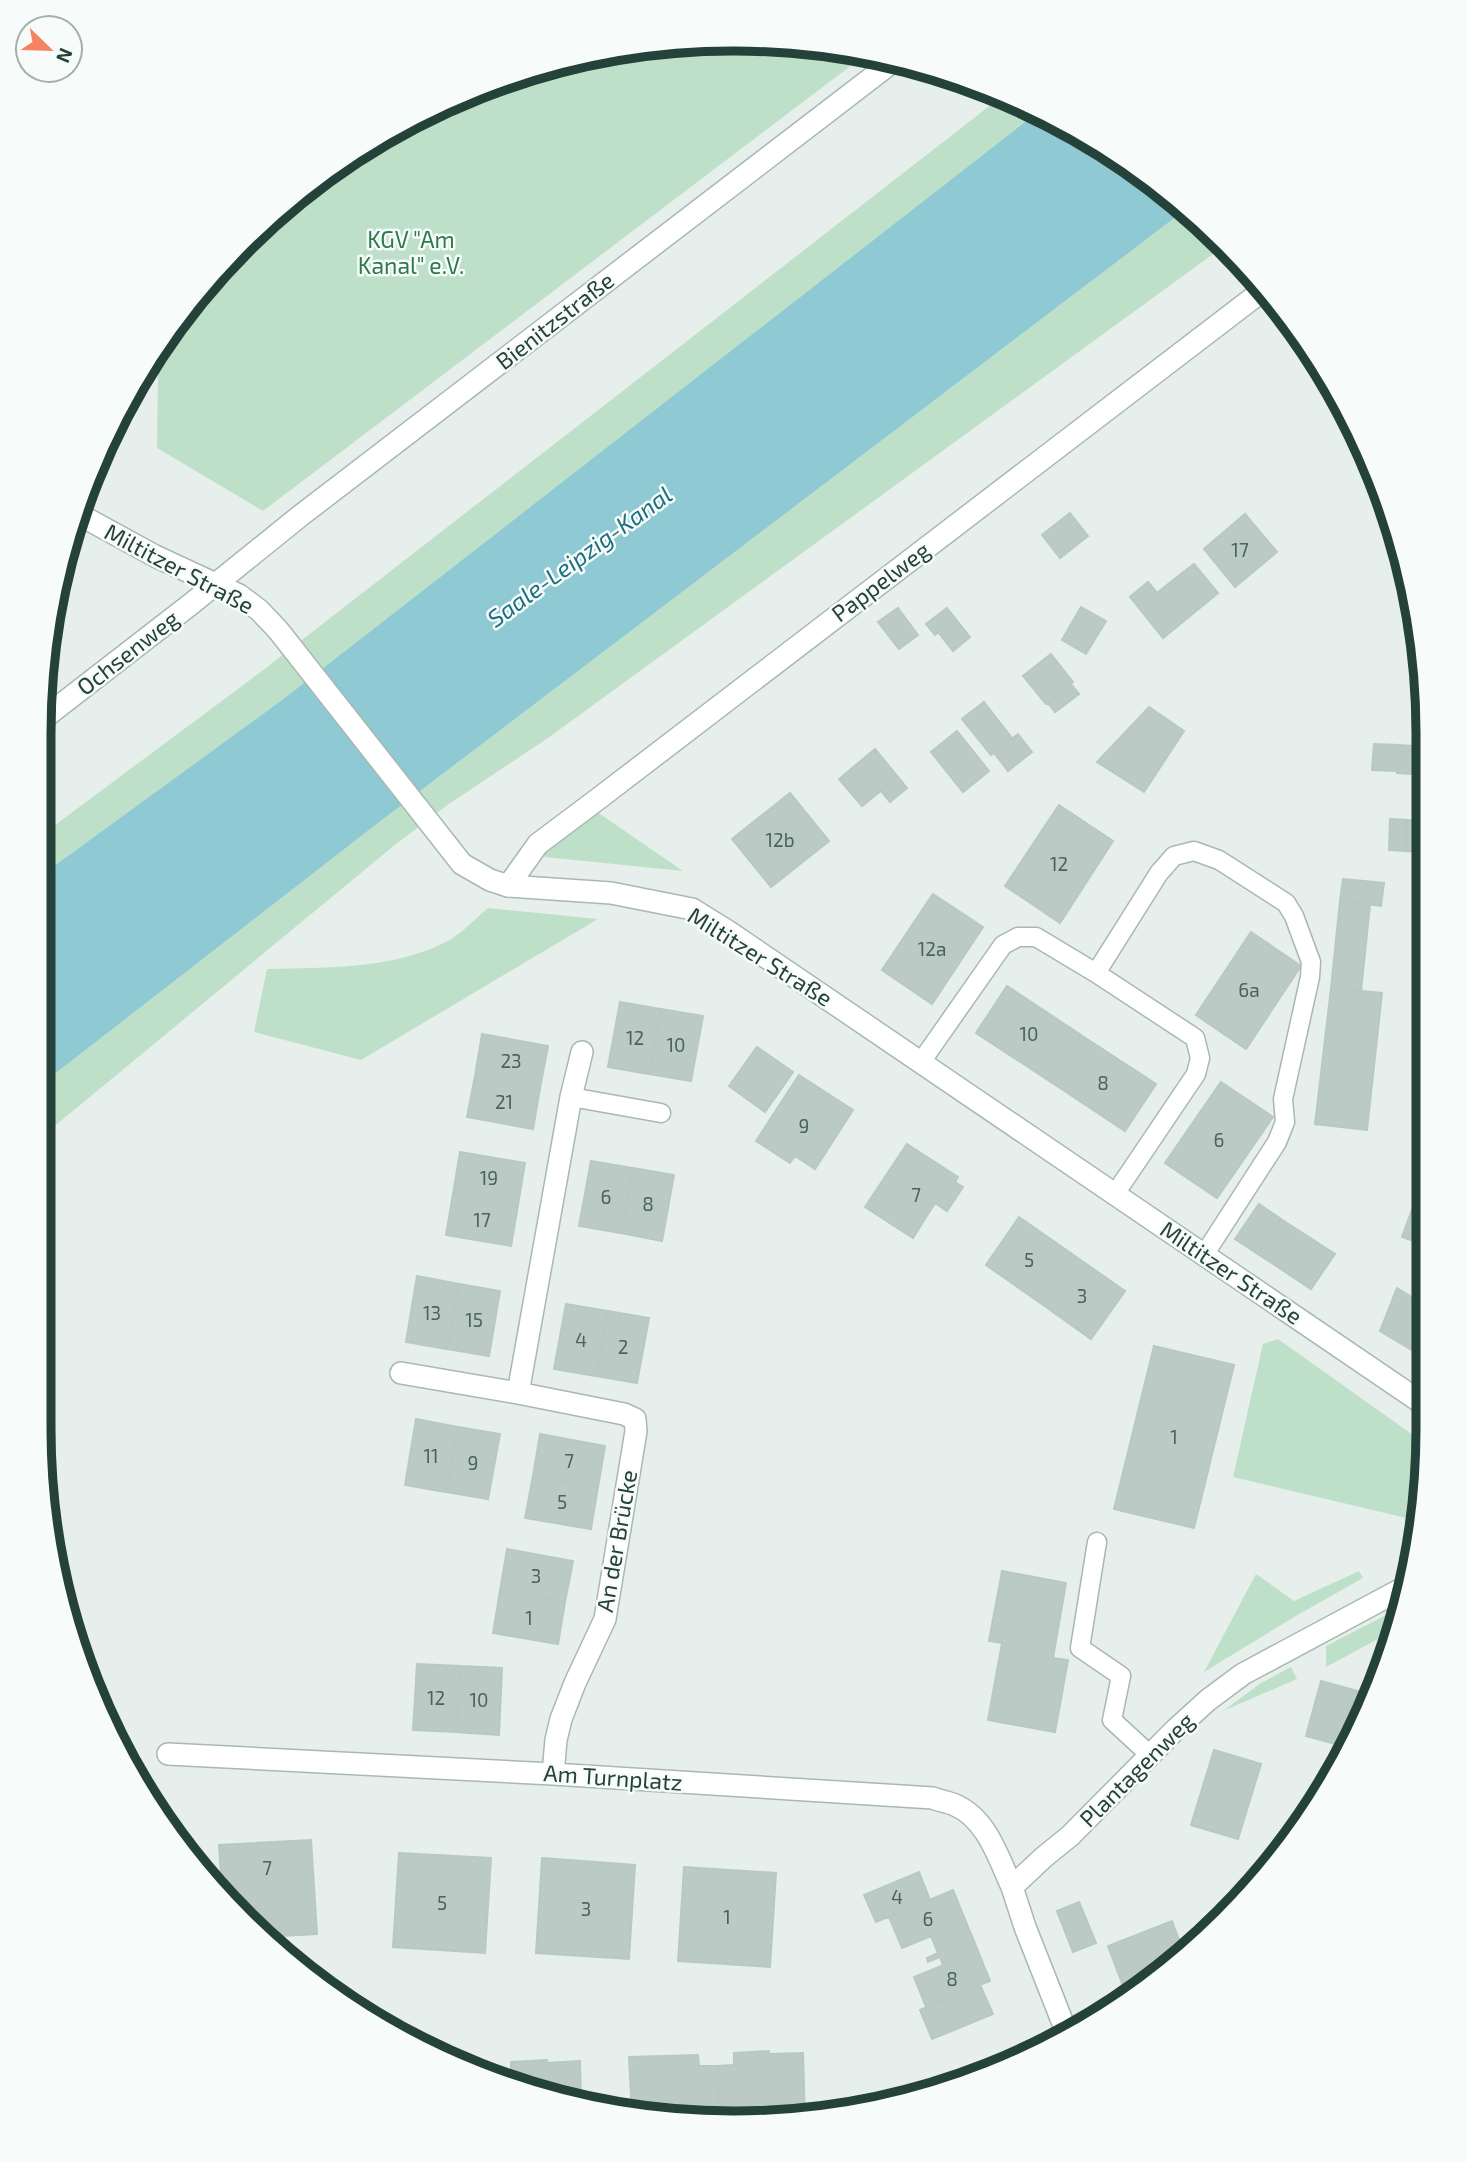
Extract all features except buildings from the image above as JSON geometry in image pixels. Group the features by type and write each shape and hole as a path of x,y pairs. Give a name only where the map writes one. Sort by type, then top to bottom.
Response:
{"street":[{"name":"Bienitzstraße","path":"216,583 884,68"},
{"name":"Pappelweg","path":"508,887 538,844 1257,295"},
{"name":"Miltitzer Straße","path":"86,519 155,556 239,595 259,610 278,630 462,864 508,887 611,893 692,909 1416,1398"},
{"name":"Ochsenweg","path":"51,712 216,583"},
{"path":"518,1393 571,1097 582,1052"},
{"name":"An der Brücke","path":"401,1373 518,1393 624,1414 635,1419 636,1431 605,1619 561,1719 553,1774"},
{"name":"Plantagenweg","path":"1012,1886 1070,1836 1208,1700 1243,1674 1395,1597"},
{"name":"Am Turnplatz","path":"168,1754 553,1774 933,1798 956,1806 977,1821 991,1842 1012,1886"},
{"path":"1012,1886 1064,2026"}],"lane":[{"path":"1096,973 1159,873 1174,856 1194,851 1219,860 1286,904 1294,916 1311,962 1283,1099 1285,1122 1277,1142 1204,1255"},
{"path":"921,1062 989,963 1003,945 1018,937 1036,937 1195,1038 1200,1058 1196,1074 1115,1194"},
{"path":"571,1097 661,1113"},
{"path":"1097,1542 1080,1648 1121,1676 1112,1720 1150,1755"}],"green space":[{"name":"KGV \"Am Kanal\" e.V.","path":"689,52 778,52 856,62 263,511 157,448 158,368 220,283 283,220 354,166 392,142 472,103 557,74 600,64"},
{"path":"994,103 1030,119 282,700 51,868 51,828 262,671"},
{"path":"1178,215 1217,252 548,738 449,804 396,844 51,1129 51,1077 378,823"},
{"path":"595,809 683,871 545,857 546,849"},
{"path":"488,908 598,919 361,1060 254,1032 267,969 336,967 403,958 446,942"},
{"path":"1278,1339 1416,1437 1410,1519 1233,1477 1263,1344"},
{"path":"1359,1571 1363,1578 1204,1672 1256,1574 1294,1601"},
{"path":"1390,1613 1384,1636 1326,1667 1326,1646"},
{"path":"1291,1667 1297,1679 1223,1711 1261,1683"}],"water":[{"name":"Saale-Leipzig-Kanal","path":"1030,119 1113,166 1178,215 378,823 51,1077 51,868 282,700"}]}
